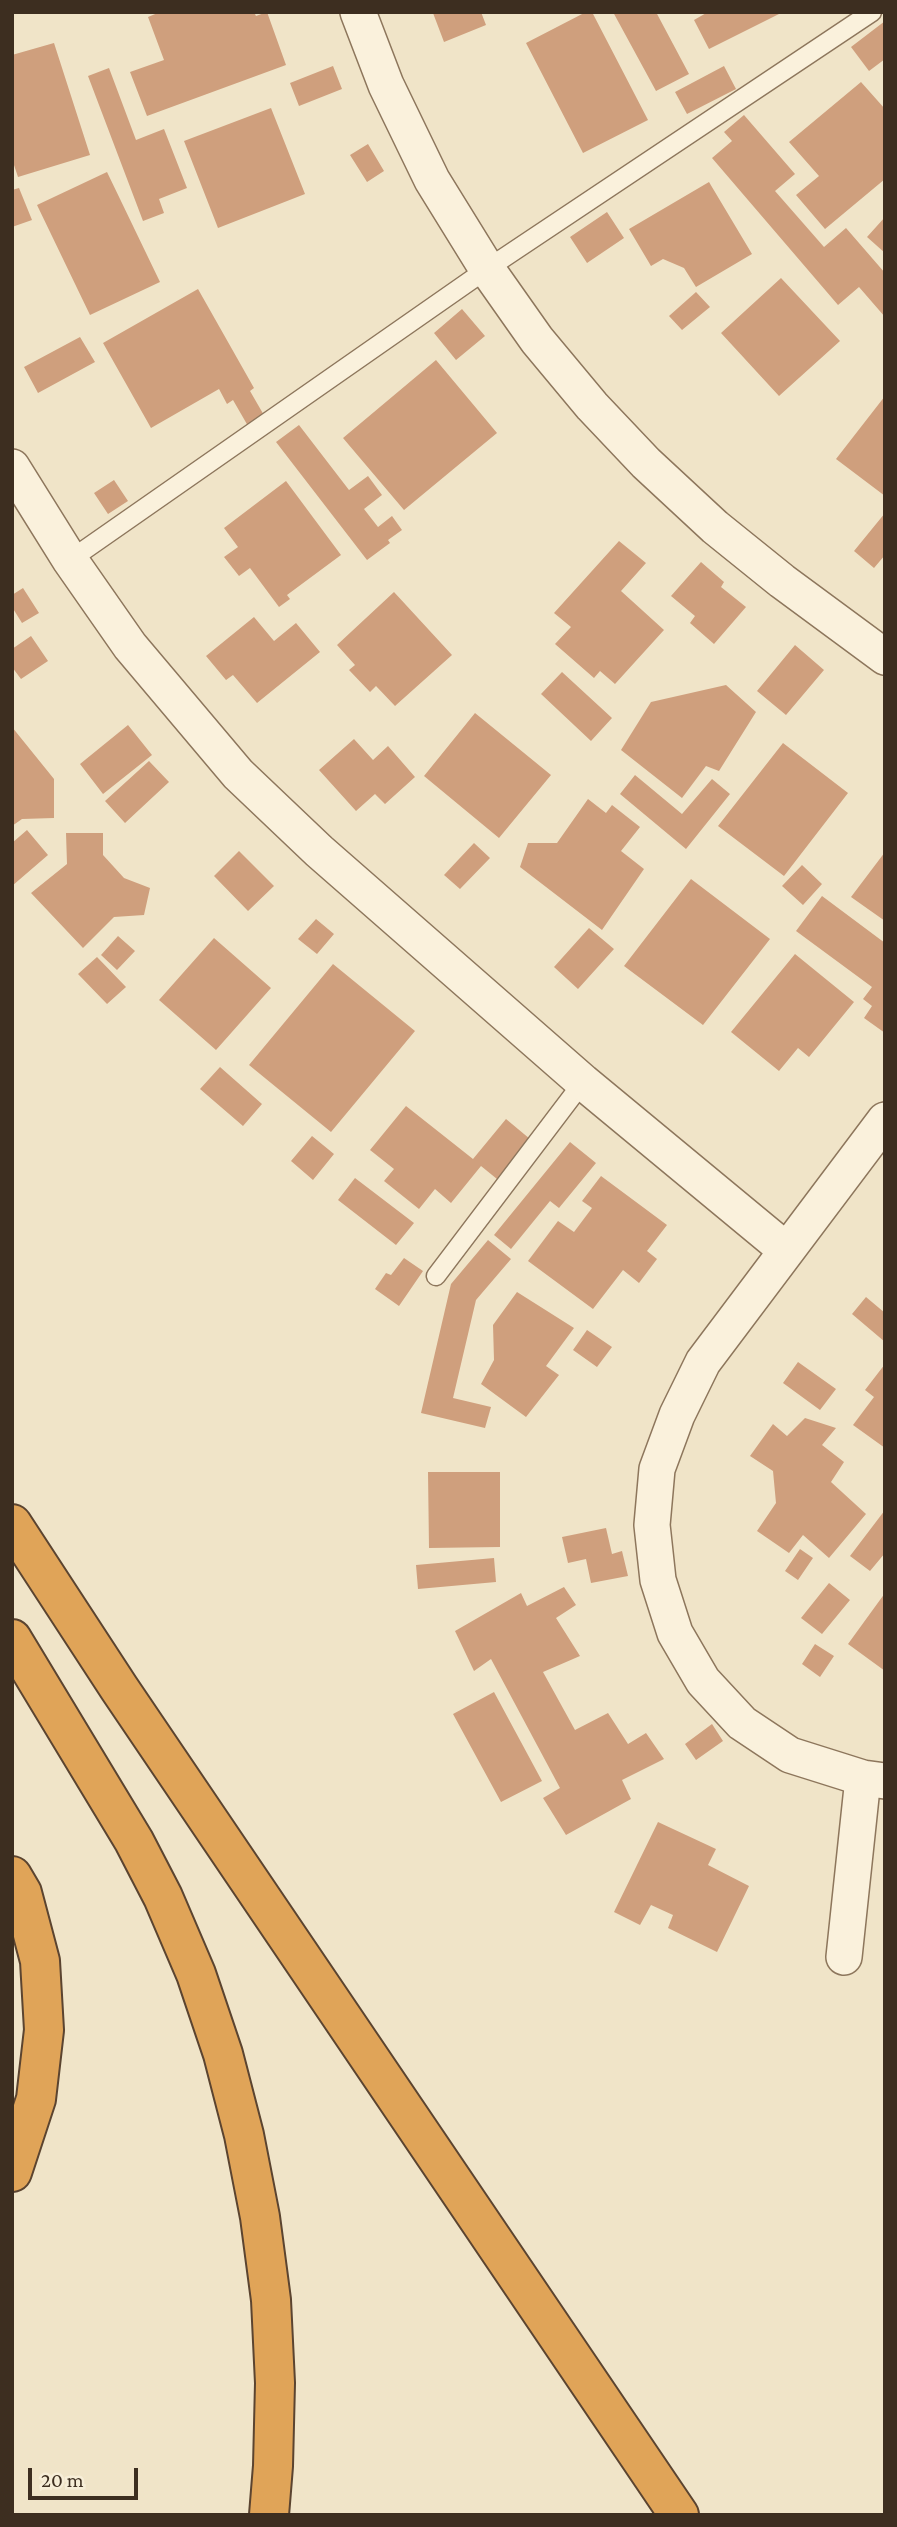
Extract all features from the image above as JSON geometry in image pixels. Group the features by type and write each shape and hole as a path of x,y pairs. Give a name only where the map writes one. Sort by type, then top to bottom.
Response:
{"highway":[{"path":"12,1524 135,1711 678,2515"},
{"path":"12,1639 134,1841 163,1896 196,1974 223,2054 244,2135 260,2217 271,2300 275,2383 269,2515"},
{"path":"12,1876 22,1893 40,1961 44,2030 36,2099 12,2172"}],"street":[{"path":"358,12 386,85 432,180 487,269 537,340 592,406 646,463 715,527 782,581 885,657"},
{"path":"12,467 27,503 130,646 238,774 319,851 583,1082 786,1250"},
{"path":"844,1957 874,1779 790,1755 743,1723 703,1681 675,1633 658,1580 652,1525 657,1469 677,1415 703,1363 885,1120"}],"lane":[{"path":"70,560 487,269 872,12"},
{"path":"436,1276 583,1082"}],"building":[{"path":"160,12 254,12 256,16 267,12 286,65 147,116 130,72 164,60 148,17"},
{"path":"481,12 486,25 444,42 433,13"},
{"path":"586,12 592,12 648,120 583,153 526,43"},
{"path":"613,12 656,12 689,74 656,91"},
{"path":"708,12 783,12 709,49 694,20"},
{"path":"885,21 885,59 869,71 851,47"},
{"path":"54,43 90,155 18,177 12,159 12,55"},
{"path":"333,66 342,89 299,106 290,83"},
{"path":"724,66 736,89 687,114 675,92"},
{"path":"109,68 136,140 164,129 187,188 159,199 164,213 143,221 88,76"},
{"path":"861,82 885,109 885,179 825,229 796,195 819,176 789,142"},
{"path":"271,108 305,194 218,228 184,141"},
{"path":"744,115 795,174 775,191 824,247 846,228 885,273 885,317 859,287 838,305 712,158 732,141 724,132"},
{"path":"368,144 384,171 367,182 350,155"},
{"path":"107,172 160,282 90,315 37,205"},
{"path":"709,182 752,254 696,287 684,268 663,259 651,266 629,229"},
{"path":"19,188 32,220 12,227 12,190"},
{"path":"607,212 624,238 587,263 570,237"},
{"path":"885,217 885,253 867,237"},
{"path":"781,278 840,341 779,396 721,333"},
{"path":"198,289 254,388 250,391 265,417 248,426 233,400 227,404 219,389 151,428 103,343"},
{"path":"696,292 710,307 682,330 669,316"},
{"path":"462,309 485,336 456,360 434,333"},
{"path":"80,337 95,362 38,393 24,367"},
{"path":"436,360 497,433 404,510 343,438"},
{"path":"885,396 885,496 836,459"},
{"path":"299,425 349,490 368,476 382,495 364,509 378,527 392,516 402,530 367,560 276,442"},
{"path":"114,480 128,501 108,514 94,493"},
{"path":"286,481 341,555 287,595 290,599 279,607 250,568 239,576 224,557 238,547 224,528"},
{"path":"885,513 885,555 874,568 854,551"},
{"path":"619,541 646,563 621,591 664,630 615,684 600,671 594,678 555,644 571,627 554,613"},
{"path":"701,562 724,582 721,587 746,607 714,644 690,623 695,616 671,596"},
{"path":"23,588 39,613 22,623 12,607 12,595"},
{"path":"394,592 452,655 395,706 376,686 370,692 349,670 355,665 337,645"},
{"path":"254,617 274,641 296,623 320,652 257,703 233,675 226,680 206,656"},
{"path":"31,636 48,661 21,679 12,667 12,649"},
{"path":"795,645 824,670 786,715 757,691"},
{"path":"562,672 612,718 591,741 541,694"},
{"path":"726,685 756,712 719,771 706,766 682,798 621,750 651,702"},
{"path":"475,713 551,775 499,838 424,776"},
{"path":"128,725 152,755 103,794 80,764"},
{"path":"12,727 54,779 54,818 22,819 12,826"},
{"path":"354,739 373,760 388,746 415,777 385,804 375,794 356,811 319,770"},
{"path":"783,743 848,793 784,876 718,826"},
{"path":"149,761 169,782 125,823 105,801"},
{"path":"635,775 682,814 712,779 730,794 686,849 620,794"},
{"path":"588,799 606,813 612,805 640,827 621,851 644,869 602,930 520,867 528,843 557,843"},
{"path":"27,830 48,855 12,886 12,843"},
{"path":"66,833 103,833 103,855 124,878 150,888 144,915 114,917 83,948 31,893 67,864"},
{"path":"474,843 490,858 460,889 444,875"},
{"path":"239,851 274,886 248,911 214,876"},
{"path":"885,852 885,921 851,897"},
{"path":"802,865 822,884 803,905 782,886"},
{"path":"691,879 770,939 703,1025 624,966"},
{"path":"822,896 885,943 885,1033 864,1018 872,1006 863,999 872,987 796,931"},
{"path":"316,919 334,934 317,954 298,939"},
{"path":"589,928 614,949 578,989 554,967"},
{"path":"118,936 135,951 117,970 101,955"},
{"path":"214,938 271,988 216,1050 159,1000"},
{"path":"795,954 854,1002 809,1057 798,1048 779,1071 731,1032"},
{"path":"97,957 126,987 107,1004 78,974"},
{"path":"333,964 415,1031 331,1132 249,1065"},
{"path":"220,1067 262,1104 243,1126 200,1089"},
{"path":"406,1106 473,1159 506,1119 530,1139 497,1179 481,1166 451,1203 435,1189 419,1209 384,1181 394,1169 370,1150"},
{"path":"312,1136 334,1154 313,1180 291,1161"},
{"path":"570,1142 596,1163 559,1208 550,1201 511,1249 494,1235"},
{"path":"601,1176 667,1225 647,1251 657,1259 639,1283 623,1270 593,1309 528,1261 558,1221 574,1232 592,1208 582,1201"},
{"path":"355,1178 414,1223 396,1245 338,1200"},
{"path":"488,1240 511,1259 476,1300 453,1398 491,1407 485,1428 421,1413 451,1284"},
{"path":"404,1258 423,1271 399,1306 375,1289 386,1273 391,1275"},
{"path":"517,1292 574,1328 546,1366 559,1375 526,1417 481,1384 494,1360 493,1325"},
{"path":"866,1297 885,1313 885,1342 852,1314"},
{"path":"587,1330 612,1347 597,1367 573,1350"},
{"path":"798,1362 836,1389 820,1410 783,1383"},
{"path":"885,1364 885,1448 853,1425 874,1397 865,1390"},
{"path":"805,1418 836,1428 822,1445 844,1462 831,1482 866,1514 829,1558 803,1535 789,1553 757,1531 776,1503 773,1471 750,1456 773,1424 787,1436"},
{"path":"428,1472 500,1472 500,1547 429,1548"},
{"path":"885,1510 885,1553 870,1571 850,1556"},
{"path":"606,1528 612,1554 622,1551 628,1576 591,1583 586,1559 568,1563 562,1537"},
{"path":"800,1549 813,1558 798,1580 785,1571"},
{"path":"494,1558 496,1582 418,1589 416,1565"},
{"path":"829,1583 850,1600 822,1634 801,1618"},
{"path":"564,1587 576,1605 556,1618 580,1656 543,1672 575,1730 608,1713 628,1744 646,1733 664,1759 622,1780 631,1799 566,1835 543,1798 560,1788 491,1659 474,1671 455,1631 521,1593 527,1606"},
{"path":"885,1593 885,1671 848,1644"},
{"path":"815,1644 834,1656 820,1677 802,1664"},
{"path":"494,1692 542,1781 501,1802 453,1714"},
{"path":"712,1724 723,1741 696,1760 685,1744"},
{"path":"658,1822 716,1849 708,1865 749,1886 717,1952 668,1928 673,1915 651,1905 640,1925 614,1912"}]}
